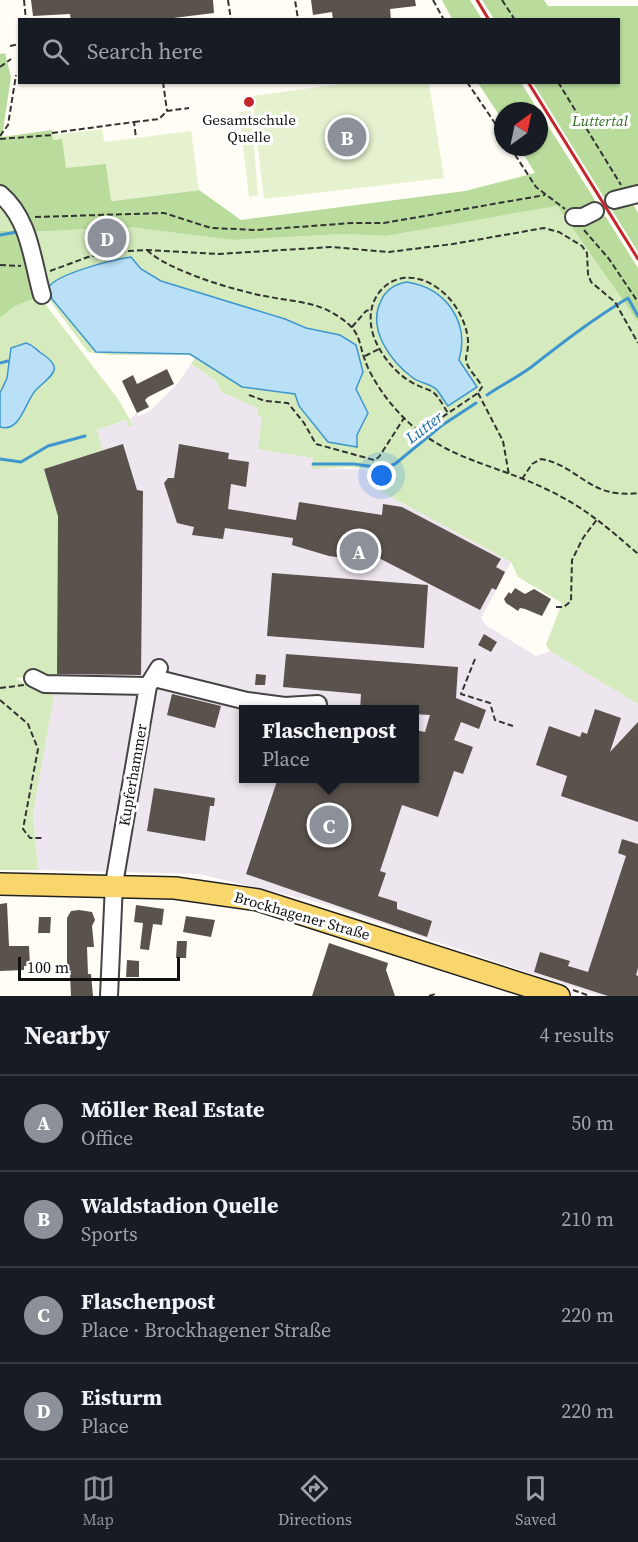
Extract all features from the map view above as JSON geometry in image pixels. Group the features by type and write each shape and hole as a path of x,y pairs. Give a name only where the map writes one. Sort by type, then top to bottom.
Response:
{"main road":[{"name":"Brockhagener Straße","path":"0,884 175,888 258,900 559,996"}],"street":[{"path":"0,194 21,219 42,295"},
{"path":"577,217 595,211"},
{"path":"33,678 45,684 154,677 247,701 277,705"},
{"name":"Kupferhammer","path":"109,996 114,885 154,677"},
{"path":"302,705 318,704"}],"path":[{"path":"24,0 26,18"},
{"path":"228,0 231,18"},
{"path":"295,0 298,18"},
{"path":"433,0 443,18"},
{"path":"502,0 514,18"},
{"path":"10,46 18,44"},
{"path":"0,67 11,59"},
{"path":"0,137 8,125 16,75"},
{"path":"163,84 167,111"},
{"path":"468,84 494,122"},
{"path":"559,84 626,196"},
{"path":"0,137 53,134 159,119 167,111 189,108"},
{"path":"134,122 136,138"},
{"path":"516,156 526,173 545,195 577,217 581,226 609,259 638,302"},
{"path":"21,219 44,215 164,213 211,228 257,230 384,223 545,195"},
{"path":"0,265 34,269 102,253 147,250 218,254 332,247 388,252 460,243 544,228 558,232 582,246 586,254 591,282 615,302 638,343"},
{"path":"147,250 167,263 218,283 329,311 357,333 368,368 377,384 404,418 426,437 456,455 543,488 598,518 638,554"},
{"path":"420,432 478,393 482,387 466,360 468,338 463,320 452,301 434,284 413,276 396,279 383,288 372,309 370,324 379,348 406,379 434,392 448,413"},
{"path":"352,327 366,311 372,309"},
{"path":"365,356 379,348"},
{"path":"478,393 503,441 509,475"},
{"path":"249,395 265,401 288,403 304,423 316,444 369,460 379,457 404,418"},
{"path":"521,479 532,464 541,459 555,464 603,491 638,493"},
{"path":"556,606 564,607 571,601 572,560 583,538 598,518"},
{"path":"475,658 461,694 490,703 495,720 513,726"},
{"path":"0,688 21,687 33,678"},
{"path":"0,700 28,724 38,749 23,829 30,838 43,838"},
{"path":"429,996 435,994"}],"shaded area":[{"path":"191,364 216,381 221,392 259,408 279,451 313,458 312,468 383,470 382,492 511,562 481,618 486,625 536,656 550,651 638,704 638,996 599,996 317,902 199,874 38,870 33,814 57,675 58,516 44,469 103,450 97,430 127,420 133,425 130,419 137,413 139,416 150,411 178,383"}],"green space":[{"path":"442,0 470,0 481,18 451,18"},
{"name":"Luttertal","path":"482,0 544,0 548,6 638,6 638,199 631,200 638,213 638,252 548,107 548,102 545,102 534,84 620,84 620,18 493,18"},
{"path":"5,53 11,77 2,137 52,130 53,139 62,139 106,164 112,201 199,190 241,220 465,191 535,173 525,156 548,156 548,125 638,268 638,322 557,206 386,236 344,234 233,240 128,227 30,232 45,294 15,306 0,318 0,231 20,230 0,201 0,54"},
{"path":"342,84 429,84 444,178 264,199 252,96"},
{"path":"479,84 522,84 533,102 494,102 494,107"},
{"path":"251,111 258,195 249,197 239,112"},
{"path":"102,129 104,142 191,131 199,190 111,201 106,164 66,168 62,139 53,140 53,135"},
{"path":"0,201 21,230 0,231"},
{"path":"557,206 638,322 638,704 550,651 546,645 562,603 518,577 511,562 382,492 383,470 349,467 312,469 313,458 258,449 262,417 257,416 258,408 221,392 216,381 191,364 195,358 189,355 110,355 88,352 45,294 29,232 128,227 233,240 344,234 386,236"},
{"path":"39,296 118,399 133,425 129,427 126,420 97,430 103,450 44,469 58,516 57,675 16,678 33,689 55,689 33,814 38,870 0,870 0,318 15,306"}],"water":[{"path":"131,257 141,269 161,281 285,319 306,328 340,335 356,345 363,372 356,389 368,413 357,435 357,447 328,442 299,406 295,394 242,387 190,354 96,352 52,299 49,287 74,272"},
{"path":"407,282 433,291 452,309 458,320 462,346 459,360 477,387 448,406 435,388 413,378 397,363 379,334 377,313 382,298 391,288"},
{"path":"26,343 53,363 54,372 32,395 18,421 7,428 0,427 0,393 7,378 11,348"}],"building":[{"path":"31,0 213,0 214,13 173,18 71,18 70,14 33,16"},
{"path":"311,0 415,0 416,6 390,9 391,18 333,18 332,12 313,15"},
{"path":"167,369 174,384 148,397 145,400 149,407 137,413 122,381 133,375 137,384"},
{"path":"123,444 137,490 143,491 141,675 57,674 58,516 44,469"},
{"path":"179,444 229,453 228,459 249,462 246,487 231,484 228,509 296,520 299,502 382,515 383,504 402,507 501,559 496,567 505,572 496,590 492,588 480,610 369,553 368,561 329,556 292,545 293,538 225,528 223,539 192,535 194,527 177,523 164,483 168,478 174,478"},
{"path":"272,573 428,585 424,648 267,636"},
{"path":"515,588 525,594 534,589 551,599 542,616 525,609 520,608 518,611 506,603 504,599"},
{"path":"484,634 497,642 491,652 478,645"},
{"path":"286,654 458,667 456,698 486,710 479,729 461,722 454,740 473,747 463,774 454,771 438,817 402,805 380,871 386,873 378,896 397,902 397,909 432,921 427,937 246,874 276,783 419,783 419,731 425,732 430,715 419,714 419,705 360,705 361,694 283,687"},
{"path":"256,674 266,675 265,685 255,685"},
{"path":"172,694 221,706 215,728 167,715"},
{"path":"595,709 621,718 610,752 638,722 638,822 561,796 567,776 536,765 549,726 580,737 582,732 587,734"},
{"path":"154,788 215,798 214,806 210,806 205,841 147,831"},
{"path":"622,839 638,844 638,968 636,975 638,976 638,996 608,996 534,972 540,952 570,961 568,966 588,972 626,856 618,853"},
{"path":"7,903 9,946 29,946 30,966 24,966 24,970 0,971 0,904"},
{"path":"136,905 164,909 162,925 153,924 149,950 140,949 143,923 134,922"},
{"path":"71,911 92,912 95,920 92,926 94,947 87,947 88,974 91,974 93,996 71,996 70,974 67,974 67,918"},
{"path":"186,916 215,920 211,937 183,932"},
{"path":"39,917 51,917 50,933 38,933"},
{"path":"177,941 187,941 186,958 176,958"},
{"path":"329,943 388,963 386,970 395,996 312,996"},
{"path":"127,960 139,961 139,977 126,977"}],"waterway":[{"path":"0,235 17,232"},
{"name":"Lutter","path":"487,395 530,368 566,340 628,298 638,316"},
{"path":"0,363 8,361"},
{"name":"Lutter","path":"313,464 354,464 383,468 395,464 441,426 476,403"},
{"name":"Lutter","path":"0,459 21,462 48,446 85,436"}],"railway":[{"path":"477,0 488,18"},
{"path":"529,84 638,259"}],"place":[{"name":"Gesamtschule Quelle","path":"249,102"},
{"name":"Waldstadion Quelle","path":"347,137"},
{"name":"Eisturm","path":"107,238"},
{"name":"Möller Real Estate","path":"359,551"},
{"name":"Flaschenpost","path":"329,825"}]}
